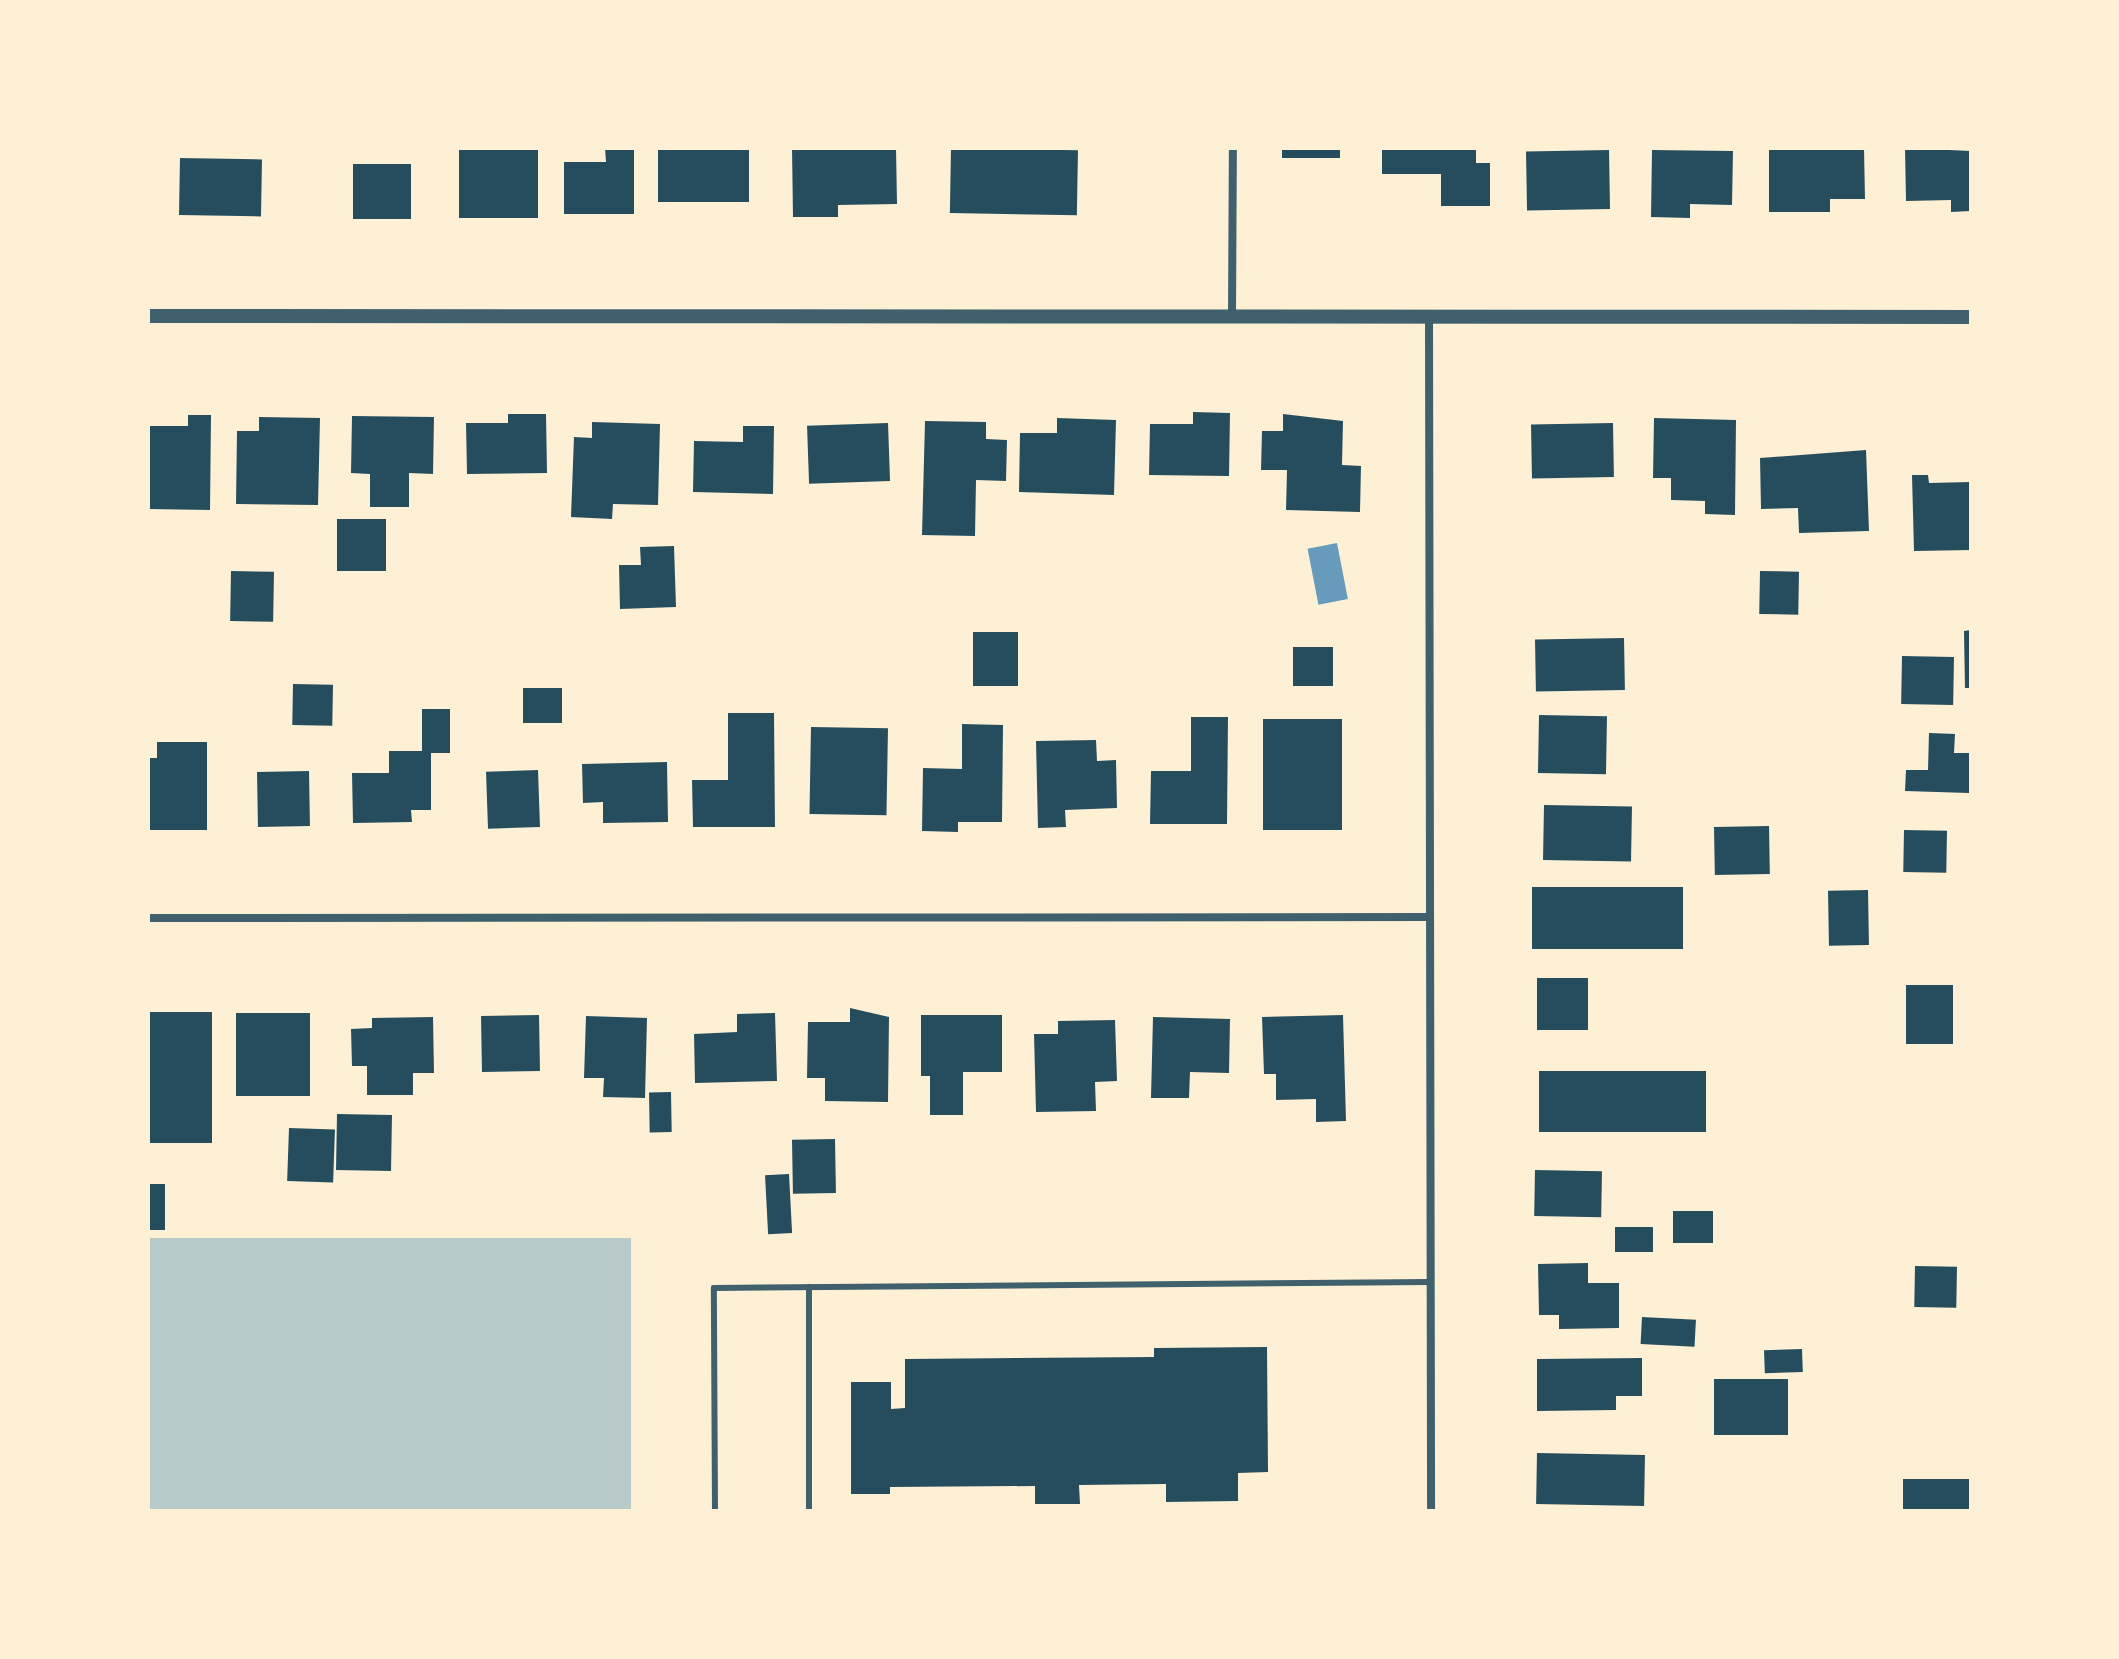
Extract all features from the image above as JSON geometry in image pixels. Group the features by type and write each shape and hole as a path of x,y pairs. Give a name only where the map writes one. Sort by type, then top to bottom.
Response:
{"street":[{"path":"1232,316 1233,148"},
{"path":"148,316 1971,317"},
{"path":"1429,316 1431,1511"},
{"path":"148,918 1430,917"}],"lane":[{"path":"715,1511 714,1288 1431,1282"},
{"path":"809,1287 809,1511"}],"shaded area":[{"path":"148,1238 631,1238 631,1511 148,1511"}],"water":[{"path":"1337,543 1348,599 1318,605 1308,549"}],"building":[{"path":"459,148 538,148 538,218 459,218"},
{"path":"605,148 634,148 634,214 564,214 564,162 606,162"},
{"path":"658,148 749,148 749,202 658,202"},
{"path":"792,148 896,148 897,204 838,205 838,217 793,217"},
{"path":"951,148 1078,150 1077,215 950,213"},
{"path":"1282,148 1340,148 1340,158 1282,158"},
{"path":"1382,148 1476,148 1476,163 1490,163 1490,206 1441,206 1441,174 1382,174"},
{"path":"1769,148 1864,148 1865,199 1830,199 1830,212 1769,212"},
{"path":"1905,148 1971,151 1971,211 1951,212 1951,200 1906,201"},
{"path":"1609,150 1610,209 1527,210 1526,151"},
{"path":"1652,150 1733,151 1732,205 1690,204 1690,218 1651,217"},
{"path":"180,158 262,159 261,216 179,215"},
{"path":"353,164 411,164 411,219 353,219"},
{"path":"1193,412 1230,413 1229,476 1149,475 1150,424 1193,424"},
{"path":"508,414 546,414 547,473 467,474 466,423 508,423"},
{"path":"1283,414 1343,421 1342,465 1361,466 1360,512 1286,510 1287,470 1261,470 1262,431 1283,431"},
{"path":"188,415 211,415 210,510 148,509 148,426 188,426"},
{"path":"352,416 434,417 433,474 409,473 409,507 370,507 370,474 351,473"},
{"path":"259,417 320,418 318,505 236,504 237,431 259,431"},
{"path":"1057,418 1116,420 1114,495 1019,492 1020,433 1057,433"},
{"path":"1654,418 1736,420 1735,515 1705,514 1705,501 1671,500 1671,478 1653,478"},
{"path":"925,421 986,422 986,439 1007,440 1006,481 976,480 975,536 922,535"},
{"path":"592,422 660,424 658,505 613,504 612,519 571,517 574,437 592,438"},
{"path":"888,423 890,481 809,484 807,426"},
{"path":"1613,423 1614,477 1532,478 1531,424"},
{"path":"743,426 774,426 773,494 693,492 694,441 743,442"},
{"path":"1866,450 1869,531 1799,533 1798,508 1761,509 1760,458"},
{"path":"1912,475 1928,475 1929,483 1971,482 1971,550 1914,551"},
{"path":"337,519 386,519 386,571 337,571"},
{"path":"674,546 676,607 620,609 619,565 641,565 640,547"},
{"path":"231,571 274,572 273,622 230,621"},
{"path":"1760,571 1799,572 1798,615 1759,614"},
{"path":"1971,630 1971,688 1965,688 1964,631"},
{"path":"973,632 1018,632 1018,686 973,686"},
{"path":"1624,638 1625,690 1536,692 1535,640"},
{"path":"1293,647 1333,647 1333,686 1293,686"},
{"path":"1902,656 1954,657 1953,705 1901,704"},
{"path":"293,684 333,685 332,726 292,725"},
{"path":"523,688 562,688 562,723 523,723"},
{"path":"422,709 450,709 450,753 431,753 431,810 411,810 412,822 353,823 352,773 389,773 389,751 422,751"},
{"path":"728,713 774,713 775,827 693,827 692,780 728,780"},
{"path":"1539,715 1607,716 1606,774 1538,773"},
{"path":"1191,717 1228,717 1227,824 1150,824 1151,771 1191,771"},
{"path":"1263,719 1342,719 1342,830 1263,830"},
{"path":"962,724 1003,725 1002,822 958,822 958,832 922,831 923,768 962,769"},
{"path":"811,727 888,728 886,815 809,814"},
{"path":"1929,733 1955,734 1954,753 1970,753 1969,793 1905,791 1906,770 1928,770"},
{"path":"1096,740 1097,761 1116,760 1117,808 1065,810 1066,827 1038,828 1036,741"},
{"path":"157,742 207,742 207,830 148,830 148,758 157,758"},
{"path":"667,762 668,822 603,823 603,802 583,803 582,764"},
{"path":"538,770 540,827 488,829 486,772"},
{"path":"309,771 310,826 258,827 257,772"},
{"path":"1544,805 1632,807 1631,862 1543,860"},
{"path":"1769,826 1770,874 1715,875 1714,827"},
{"path":"1904,830 1947,831 1946,873 1903,872"},
{"path":"1532,887 1683,887 1683,949 1532,949"},
{"path":"1868,890 1869,945 1829,946 1828,891"},
{"path":"1537,978 1588,978 1588,1030 1537,1030"},
{"path":"1906,985 1953,985 1953,1044 1906,1044"},
{"path":"850,1008 889,1017 888,1102 825,1101 825,1078 807,1078 808,1022 850,1022"},
{"path":"148,1012 212,1012 212,1143 148,1143"},
{"path":"236,1013 310,1013 310,1096 236,1096"},
{"path":"775,1013 777,1081 695,1083 694,1034 737,1032 737,1014"},
{"path":"539,1015 540,1071 482,1072 481,1016"},
{"path":"921,1015 1002,1015 1002,1072 963,1072 963,1115 930,1115 930,1076 921,1076"},
{"path":"1343,1015 1346,1121 1316,1122 1316,1099 1276,1100 1276,1074 1264,1074 1262,1017"},
{"path":"586,1016 647,1018 645,1098 603,1097 604,1078 584,1078"},
{"path":"433,1017 434,1073 413,1073 413,1095 367,1095 367,1066 352,1066 351,1029 372,1028 372,1018"},
{"path":"1153,1017 1230,1019 1229,1073 1190,1072 1189,1098 1151,1098"},
{"path":"1115,1020 1117,1081 1095,1082 1096,1111 1036,1112 1034,1034 1058,1034 1058,1021"},
{"path":"1539,1071 1706,1071 1706,1132 1539,1132"},
{"path":"649,1092 671,1092 672,1132 650,1132"},
{"path":"337,1114 392,1115 391,1171 336,1170"},
{"path":"289,1128 335,1130 333,1183 287,1181"},
{"path":"835,1139 836,1193 793,1194 792,1140"},
{"path":"1535,1170 1602,1171 1601,1217 1534,1216"},
{"path":"789,1174 792,1233 768,1234 765,1175"},
{"path":"148,1184 165,1184 165,1230 148,1230"},
{"path":"1673,1211 1713,1211 1713,1243 1673,1243"},
{"path":"1615,1227 1653,1227 1653,1252 1615,1252"},
{"path":"1588,1263 1588,1283 1619,1283 1619,1328 1559,1329 1559,1315 1539,1315 1538,1264"},
{"path":"1915,1266 1957,1267 1956,1308 1914,1307"},
{"path":"1642,1317 1696,1320 1695,1347 1641,1344"},
{"path":"1267,1347 1268,1472 1238,1473 1238,1501 1166,1502 1166,1484 1079,1485 1080,1504 1035,1504 1035,1486 890,1487 890,1494 851,1494 851,1382 891,1382 891,1409 905,1408 905,1359 1154,1357 1154,1348"},
{"path":"1802,1349 1803,1372 1765,1373 1764,1350"},
{"path":"1642,1358 1642,1396 1616,1396 1616,1410 1537,1411 1537,1359"},
{"path":"1714,1379 1788,1379 1788,1435 1714,1435"},
{"path":"1537,1453 1645,1455 1644,1506 1536,1504"},
{"path":"1903,1479 1971,1479 1971,1511 1903,1511"}]}
